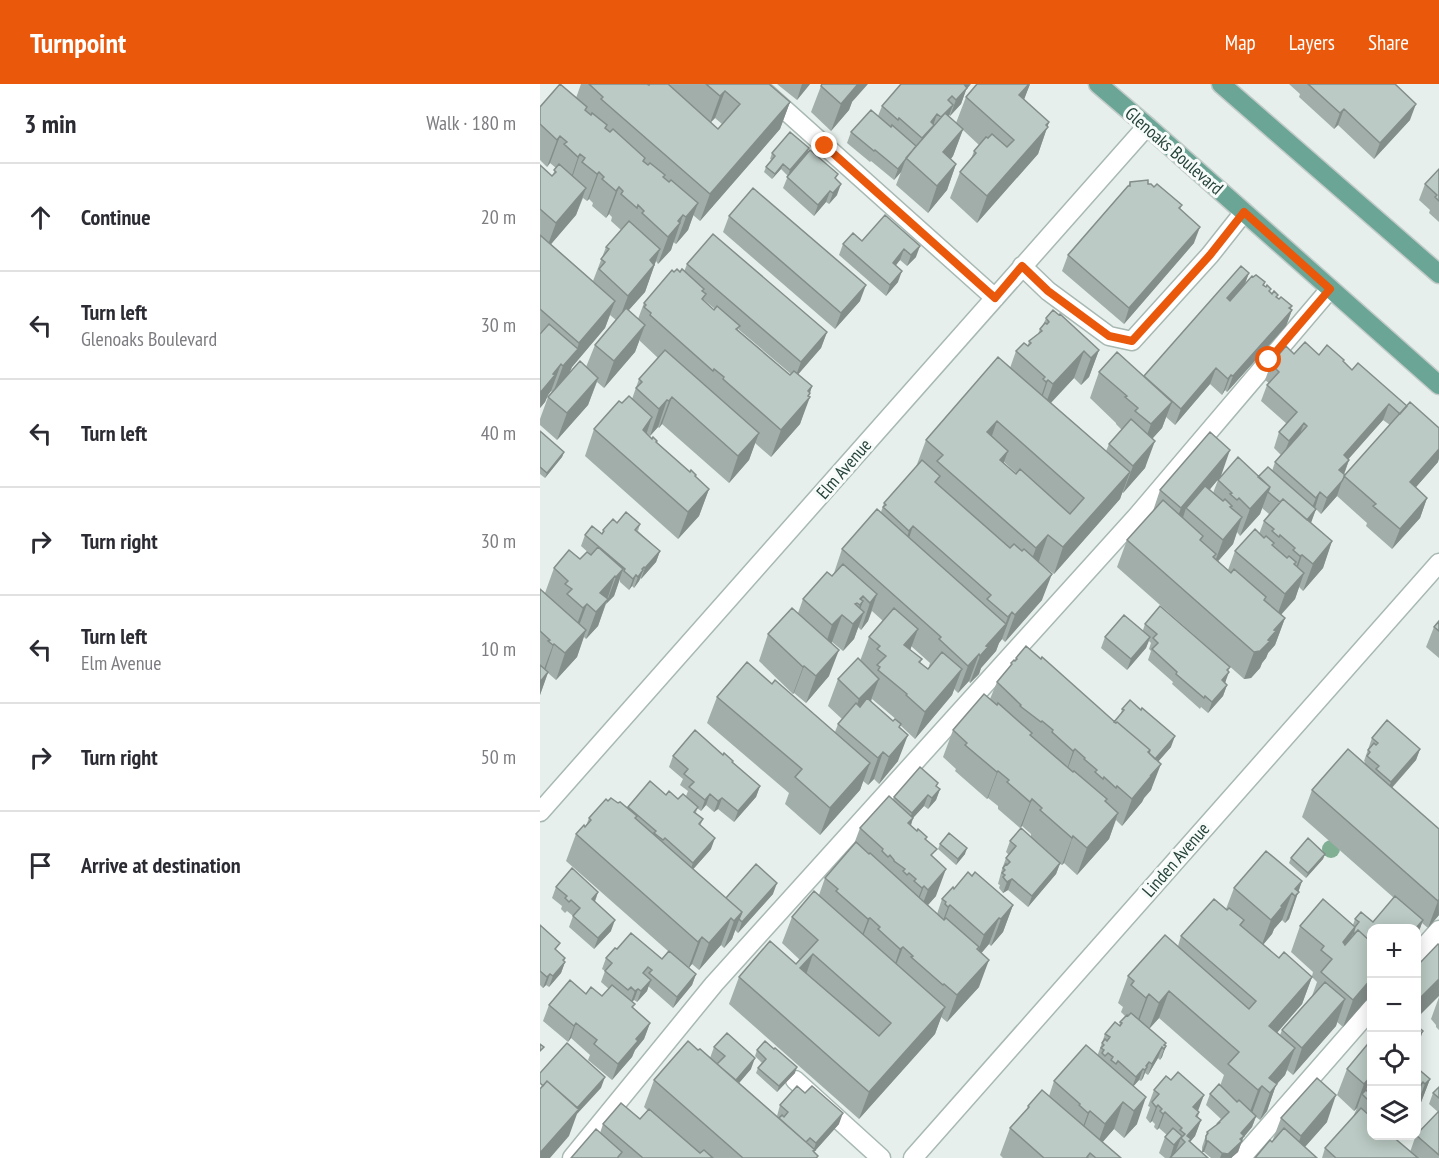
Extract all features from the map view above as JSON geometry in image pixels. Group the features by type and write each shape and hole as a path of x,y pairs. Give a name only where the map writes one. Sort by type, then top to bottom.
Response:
{"main road":[{"name":"Glenoaks Boulevard","path":"1098,84 1439,385"},
{"path":"1221,84 1439,274"}],"street":[{"path":"756,84 995,298"},
{"name":"Elm Avenue","path":"540,812 1147,126"},
{"path":"1022,266 1048,291 1109,336 1132,341 1210,255 1244,212"},
{"path":"572,1158 714,984 1137,516 1330,289"},
{"name":"Linden Avenue","path":"913,1158 1439,562"},
{"path":"1421,950 1439,930"},
{"path":"1241,1158 1367,1013"},
{"path":"795,1080 881,1158"}],"building":[{"path":"560,84 587,107 585,110 607,125 605,128 610,132 613,129 645,158 643,161 648,165 650,163 665,175 663,177 669,182 671,180 698,203 686,217 683,215 678,221 680,223 668,237 642,213 644,211 638,205 637,208 621,194 623,191 619,187 616,191 602,179 604,177 599,172 597,174 582,162 585,158 580,154 578,157 564,144 567,142 560,136 557,140 540,124 540,107"},
{"path":"589,84 668,84 718,129 740,104 725,91 720,96 706,84 769,84 790,102 710,194 601,99 603,97"},
{"path":"822,84 858,84 841,104 821,86"},
{"path":"901,84 964,84 967,88 956,100 952,96 948,100 953,105 941,117 937,114 931,122 934,125 922,138 882,106"},
{"path":"977,84 1029,84 1019,95 1049,122 1046,125 1048,127 987,196 960,172 986,137 992,134 1007,147 1014,140 966,97"},
{"path":"1308,84 1395,84 1416,104 1380,143 1344,109 1340,113"},
{"path":"871,110 916,146 898,169 851,132"},
{"path":"945,113 963,129 943,152 956,164 937,186 906,158"},
{"path":"790,132 809,148 790,170 783,164 775,174 766,167 775,156 772,153"},
{"path":"810,150 838,174 835,178 841,184 833,193 830,191 818,205 787,177"},
{"path":"559,164 586,188 556,223 540,209 540,165 552,176"},
{"path":"1439,169 1439,201 1435,197 1437,195 1425,184"},
{"path":"1148,180 1148,184 1154,187 1157,184 1182,205 1179,208 1200,227 1129,308 1068,255 1130,186 1130,182"},
{"path":"753,188 866,285 841,313 729,216"},
{"path":"885,215 920,246 911,255 904,249 893,263 902,271 890,285 843,244 853,233 862,241"},
{"path":"629,221 660,249 650,260 654,265 628,296 599,269 605,262 601,259 609,249 606,247"},
{"path":"713,234 827,332 801,362 687,264"},
{"path":"540,235 615,301 579,343 540,309"},
{"path":"1241,266 1249,273 1227,298 1230,301 1252,276 1256,275 1265,282 1263,285 1271,289 1269,291 1272,294 1274,291 1278,295 1276,297 1279,299 1281,297 1292,306 1289,308 1292,310 1233,376 1231,375 1228,379 1216,368 1181,409 1144,376"},
{"path":"677,269 680,272 682,269 704,289 702,291 706,294 702,299 714,310 717,306 740,326 736,329 790,375 794,371 812,386 808,391 810,397 781,430 723,379 724,377 714,369 713,371 650,315 651,313 644,307 646,305 644,303 672,270 674,272"},
{"path":"626,308 645,325 614,361 595,345"},
{"path":"1053,310 1099,350 1091,358 1084,351 1053,384 1048,380 1046,382 1043,379 1045,377 1016,351 1024,343 1028,346 1031,343 1029,341 1042,331 1040,329 1049,322 1046,318"},
{"path":"549,324 578,349 563,366 561,364 540,393 540,334"},
{"path":"1305,342 1319,355 1327,345 1352,370 1358,363 1407,406 1400,414 1389,404 1344,455 1349,460 1339,470 1345,475 1327,498 1320,492 1316,498 1275,462 1307,426 1304,423 1289,441 1279,432 1297,412 1267,385 1279,372 1271,364 1286,346 1294,354"},
{"path":"665,350 759,433 738,456 672,397 659,409 636,388 642,382 639,379"},
{"path":"1117,352 1172,402 1151,424 1135,411 1138,408 1125,397 1127,396 1099,372"},
{"path":"998,357 1130,472 1063,547 1048,535 1036,548 937,461 943,455 926,440","holes":["997,421 1084,498 1070,514 1020,469 1016,474 1000,460 1008,451 987,432"]},
{"path":"580,361 598,378 567,413 548,397"},
{"path":"629,396 652,417 643,430 690,472 691,470 709,489 688,512 594,429 619,401 622,403"},
{"path":"1410,402 1439,428 1439,449 1410,482 1427,498 1400,529 1373,506 1376,504 1344,476"},
{"path":"1131,419 1155,441 1133,466 1109,444"},
{"path":"540,431 564,452 547,473 540,467"},
{"path":"1210,432 1230,450 1181,508 1160,490"},
{"path":"1238,457 1270,487 1250,509 1239,498 1237,500 1230,494 1232,493 1218,480"},
{"path":"922,460 940,476 935,482 1010,548 1014,544 1022,551 1024,549 1052,574 1015,615 1012,612 1008,617 987,599 991,595 913,526 909,531 883,507"},
{"path":"1268,467 1316,509 1307,520 1283,499 1280,502 1268,492 1270,487 1258,477"},
{"path":"1205,486 1223,501 1225,499 1232,506 1230,507 1242,517 1223,540 1186,508"},
{"path":"1283,499 1332,541 1313,564 1293,550 1295,548 1272,531 1274,529 1264,521"},
{"path":"1163,500 1203,536 1200,540 1216,554 1213,557 1231,573 1234,569 1266,597 1264,600 1285,618 1274,630 1276,631 1268,640 1270,641 1260,651 1254,652 1127,540"},
{"path":"877,509 1006,624 980,656 979,654 968,666 939,639 941,637 842,549"},
{"path":"626,512 640,524 635,530 660,551 642,569 638,577 636,575 633,579 624,571 625,569 585,535 592,526 602,534 613,519 617,523"},
{"path":"1255,529 1264,538 1266,536 1274,543 1272,545 1287,558 1289,556 1296,562 1294,564 1304,573 1285,594 1235,551"},
{"path":"598,547 623,569 600,593 608,599 596,612 587,604 583,608 567,594 572,589 565,584 568,581 554,568 569,550 580,559 587,552 591,555"},
{"path":"843,564 877,594 870,603 863,596 860,599 863,601 860,605 855,604 864,612 853,624 842,615 832,625 803,599 827,572 832,576"},
{"path":"540,589 586,630 565,653 548,641 550,640 540,631"},
{"path":"1160,606 1230,667 1222,680 1227,685 1212,702 1176,674 1177,672 1152,649 1158,643 1153,638 1157,634 1145,624"},
{"path":"792,608 839,650 816,676 768,634"},
{"path":"894,608 918,629 904,645 922,659 919,662 928,669 942,652 962,669 925,712 878,670 880,667 877,665 886,656 877,649 880,646 869,637"},
{"path":"1124,615 1150,637 1131,659 1105,637"},
{"path":"1439,621 1439,631 1434,627"},
{"path":"1026,646 1041,659 1042,657 1150,750 1148,752 1161,764 1132,799 1104,777 1103,779 1085,758 1075,749 1073,751 1042,721 1020,706 997,682"},
{"path":"858,658 879,679 859,699 838,679"},
{"path":"747,662 772,684 775,680 870,763 830,808 795,777 802,769 717,697"},
{"path":"540,665 548,672 540,682"},
{"path":"984,694 997,705 998,703 1032,733 1030,735 1107,799 1105,801 1118,813 1087,848 1040,810 1042,808 1032,799 1030,802 1007,782 1009,780 965,745 967,743 953,730"},
{"path":"867,698 893,721 895,719 901,724 899,727 908,735 889,757 883,752 878,758 838,724 856,703 860,707"},
{"path":"1130,700 1175,736 1155,759 1149,753 1150,750 1117,722 1114,722"},
{"path":"1387,720 1420,749 1391,782 1376,769 1379,766 1367,756 1370,752 1368,750 1374,743 1376,745 1378,743 1372,738"},
{"path":"695,730 760,786 738,811 722,798 718,801 710,794 705,800 689,787 694,782 684,774 688,769 673,756"},
{"path":"1348,749 1439,829 1438,901 1312,790"},
{"path":"920,767 938,783 936,786 940,789 932,798 928,795 912,813 894,797"},
{"path":"650,781 666,795 669,791 678,799 683,794 698,807 694,812 703,819 699,824 715,838 693,863 665,838 663,840 654,833 656,831 628,807"},
{"path":"889,796 913,818 908,823 927,837 925,839 937,849 931,855 946,869 928,890 914,881 916,879 909,873 907,875 903,871 905,869 890,855 888,857 882,851 883,849 860,828"},
{"path":"611,798 620,802 637,816 635,818 742,912 734,921 731,918 709,943 702,937 698,942 576,834 591,820 589,818 606,799 608,801"},
{"path":"1021,828 1060,863 1032,896 1012,879 1007,882 1002,873 1005,870 1003,868 1010,862 1006,858 1016,846 1010,841"},
{"path":"949,833 967,848 958,859 940,844"},
{"path":"1308,838 1325,854 1308,873 1291,858"},
{"path":"856,842 944,920 946,918 979,947 977,949 989,960 957,995 911,957 913,956 903,947 900,949 878,929 880,927 836,891 838,889 825,878"},
{"path":"1266,851 1302,881 1295,889 1299,892 1295,896 1292,893 1271,920 1234,888"},
{"path":"756,864 777,883 742,922 739,919 742,912 726,898"},
{"path":"572,868 598,892 592,899 615,920 598,938 573,916 580,908 571,900 569,902 565,898 567,896 556,887"},
{"path":"968,872 972,876 975,872 1013,905 984,935 950,905 948,907 942,899"},
{"path":"814,891 945,1007 869,1092 739,977 770,941 796,964 818,940 792,917","holes":["813,954 891,1023 879,1036 800,968"]},
{"path":"1395,896 1423,920 1420,924 1367,924 1367,938 1358,930 1353,934 1359,922 1355,919 1361,912 1373,922"},
{"path":"1214,899 1244,920 1240,925 1279,958 1284,952 1312,977 1269,1026 1295,1048 1269,1078 1277,1084 1270,1093 1262,1086 1258,1090 1228,1064 1239,1052 1169,991 1159,1003 1149,994 1146,998 1131,985 1134,981 1128,976 1165,935 1249,1009 1256,1001 1181,936"},
{"path":"1323,899 1355,927 1343,942 1345,945 1358,930 1367,938 1367,984 1353,1000 1321,972 1332,959 1321,950 1324,946 1300,926"},
{"path":"540,925 560,943 555,949 565,958 563,960 565,962 553,976 550,974 547,977 540,971"},
{"path":"631,933 662,959 669,951 696,974 677,997 649,973 652,970 648,967 643,973 651,980 641,991 638,989 635,991 631,987 628,990 605,971 612,963 606,958"},
{"path":"1439,945 1439,979 1421,997 1421,978 1421,962"},
{"path":"570,980 586,994 591,987 602,996 612,985 635,1004 632,1007 650,1023 618,1064 594,1044 597,1040 576,1023 574,1026 549,1005"},
{"path":"1325,982 1345,999 1302,1048 1282,1030"},
{"path":"1131,1013 1166,1043 1152,1064 1149,1062 1145,1070 1143,1069 1136,1077 1118,1061 1116,1064 1111,1060 1113,1057 1108,1053 1105,1056 1101,1048 1105,1039 1107,1041 1110,1037 1105,1034 1115,1022 1120,1026 1122,1023 1120,1022"},
{"path":"727,1033 755,1058 736,1080 717,1064 725,1056 714,1047"},
{"path":"688,1041 815,1150 813,1151 818,1156 816,1158 743,1158 654,1080"},
{"path":"765,1041 797,1067 779,1086 758,1068 766,1059 757,1050"},
{"path":"567,1043 605,1077 577,1108 547,1081 543,1086 540,1083 540,1073"},
{"path":"1086,1045 1146,1097 1134,1111 1123,1102 1105,1124 1090,1111 1088,1113 1054,1081"},
{"path":"1367,1045 1367,1081 1364,1084 1347,1069"},
{"path":"1421,1071 1430,1079 1425,1084 1423,1082 1421,1084"},
{"path":"1178,1072 1204,1095 1193,1107 1199,1112 1196,1116 1201,1120 1187,1136 1191,1139 1189,1141 1208,1158 1170,1158 1185,1142 1181,1138 1185,1134 1180,1130 1182,1128 1165,1112 1163,1114 1160,1111 1162,1109 1158,1105 1156,1107 1152,1102 1159,1094 1154,1090 1166,1076 1171,1080"},
{"path":"1317,1078 1336,1095 1301,1136 1281,1118"},
{"path":"547,1081 579,1109 540,1153 540,1089"},
{"path":"1219,1084 1237,1102 1239,1100 1256,1116 1241,1133 1244,1136 1240,1139 1242,1141 1228,1154 1222,1153 1206,1141 1207,1132 1229,1112 1210,1094"},
{"path":"797,1086 805,1093 812,1086 843,1113 816,1143 810,1138 806,1142 779,1118 782,1115 784,1117 788,1112 780,1105"},
{"path":"1439,1087 1439,1098 1433,1093"},
{"path":"1042,1090 1121,1158 1096,1158 1090,1153 1088,1158 1044,1158 1010,1128"},
{"path":"1367,1091 1367,1099 1362,1094"},
{"path":"621,1103 640,1119 649,1109 700,1153 704,1150 713,1158 643,1158 603,1124"},
{"path":"1361,1108 1367,1113 1367,1140 1397,1140 1418,1158 1336,1158 1325,1148"},
{"path":"1439,1111 1439,1155 1421,1139 1421,1130"},
{"path":"1173,1128 1182,1136 1174,1145 1165,1137"},
{"path":"1284,1128 1317,1158 1255,1158"},
{"path":"596,1129 622,1152 618,1158 571,1158"}],"route":[{"path":"825,146 995,298 1022,266 1048,291 1109,336 1132,341 1210,255 1244,212 1330,289 1269,360"}]}
